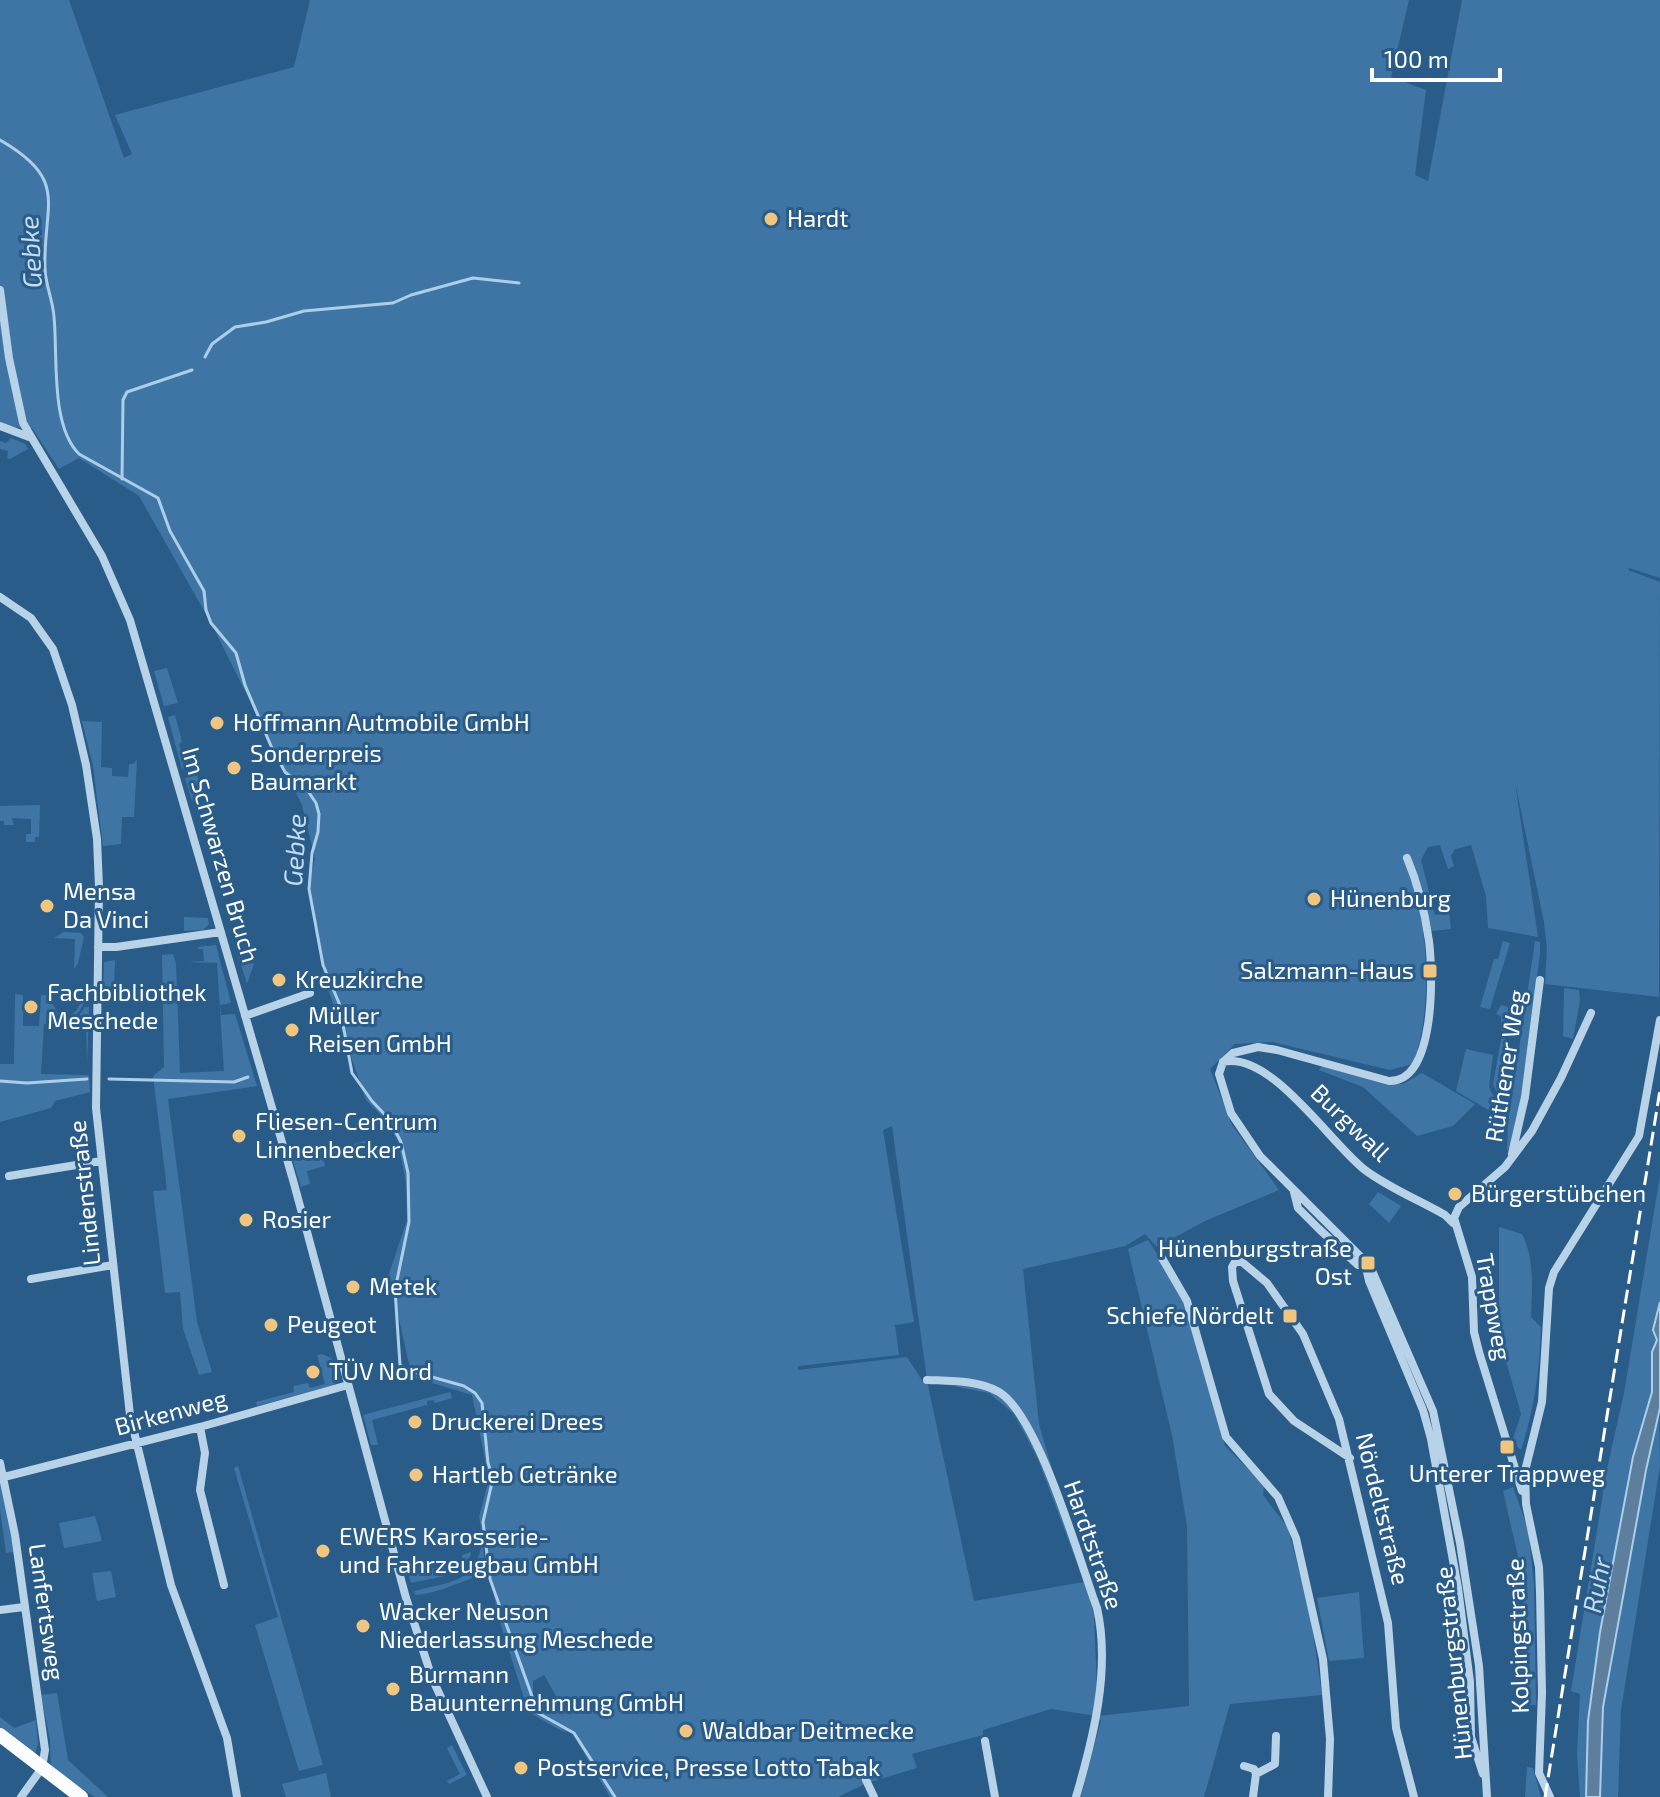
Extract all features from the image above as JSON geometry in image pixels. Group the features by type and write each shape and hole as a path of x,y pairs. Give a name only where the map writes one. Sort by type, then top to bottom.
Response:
{"main road":[{"path":"0,1735 81,1797"}],"street":[{"name":"Im Schwarzen Bruch","path":"0,290 20,413 30,438 102,556 121,597 158,709 408,1607 426,1664 448,1717 487,1797"},
{"path":"0,426 30,438"},
{"name":"Lindenstraße","path":"0,597 23,611 53,649 72,705 85,763 97,839 95,1084 101,1161 135,1443 171,1585 227,1738 237,1797"},
{"path":"1223,1062 1238,1050 1253,1047 1277,1050 1389,1081 1401,1080 1411,1074 1425,1042 1430,954 1418,890 1407,858"},
{"path":"98,947 221,932"},
{"name":"Rüthener Weg","path":"1511,1159 1525,1097 1540,980"},
{"path":"245,1016 310,993"},
{"path":"1453,1223 1459,1207 1511,1159 1549,1103 1591,1013"},
{"name":"Kolpingstraße","path":"1550,1797 1539,1773 1542,1704 1539,1567 1526,1504 1525,1471 1542,1402 1551,1281 1639,1136 1660,1020"},
{"path":"1223,1062 1239,1061 1236,1057 1238,1050"},
{"name":"Burgwall","path":"1239,1061 1258,1069 1279,1084 1364,1169 1453,1223"},
{"name":"Hünenburgstraße","path":"1223,1062 1219,1071 1221,1083 1235,1119 1260,1156 1369,1271 1427,1395 1440,1438 1478,1655 1487,1797"},
{"path":"9,1176 101,1161"},
{"name":"Hünenburgstraße","path":"1294,1192 1298,1208 1369,1271"},
{"path":"1436,1210 1459,1207"},
{"name":"Trappweg","path":"1453,1223 1471,1272 1474,1328 1479,1352 1526,1504"},
{"path":"1162,1258 1187,1301 1226,1437 1278,1497 1296,1538 1323,1659 1330,1739 1328,1797"},
{"name":"Nördeltstraße","path":"1350,1458 1294,1421 1269,1394 1233,1281 1232,1267 1238,1261 1249,1266 1273,1289 1303,1334 1334,1406 1350,1458 1388,1623 1396,1728 1414,1797"},
{"path":"31,1279 113,1265"},
{"name":"Hardtstraße","path":"927,1380 982,1385 1007,1398 1020,1412 1037,1444 1097,1608 1100,1630 1099,1707 1076,1797"},
{"name":"Birkenweg","path":"4,1477 348,1385"},
{"path":"200,1427 205,1453 200,1490 224,1585"},
{"name":"Lanfertsweg","path":"0,1463 45,1741 42,1768"},
{"path":"0,1610 24,1607"},
{"path":"1256,1774 1275,1764 1276,1736"},
{"path":"985,1741 995,1797"},
{"path":"1244,1766 1254,1769 1256,1774 1253,1797"},
{"path":"21,1797 42,1768"},
{"path":"866,1780 874,1797"}],"shaded area":[{"path":"0,0 69,0 124,158 132,154 115,115 294,67 310,0 1409,0 1391,77 1426,90 1415,175 1428,181 1462,0 1660,0 1660,578 1628,570 1660,582 1659,997 1545,984 1547,948 1544,922 1515,782 1538,937 1488,928 1486,896 1471,845 1455,849 1451,856 1454,866 1448,869 1440,845 1428,847 1421,860 1435,915 1449,912 1451,929 1423,932 1426,999 1413,1064 1390,1070 1272,1042 1235,1044 1210,1069 1232,1125 1279,1190 1205,1221 1157,1247 1145,1234 1125,1246 1023,1269 1039,1424 1094,1615 1098,1716 1189,1706 1187,1526 1172,1435 1128,1249 1148,1240 1181,1291 1225,1446 1264,1485 1263,1495 1288,1528 1310,1613 1322,1695 1230,1704 1204,1797 1081,1797 1101,1720 1097,1716 1051,1709 983,1730 983,1735 912,1754 917,1768 867,1783 838,1797 610,1797 572,1733 560,1730 532,1714 529,1709 543,1705 551,1713 563,1708 544,1675 533,1681 533,1695 524,1698 498,1616 479,1517 489,1479 472,1395 412,1377 389,1274 407,1220 406,1183 398,1141 386,1120 366,1100 327,986 308,888 315,858 302,805 211,623 139,496 79,458 59,469 32,428 12,427 0,422","holes":["892,1126 927,1380 923,1382 907,1357 798,1370 798,1366 899,1355 895,1325 914,1322 883,1130","927,1381 989,1393 1014,1414 1038,1459 1084,1582 974,1601"]},
{"path":"11,438 25,444 28,449 10,459 7,458 8,451 0,449 0,441 6,443"},
{"path":"167,668 178,703 164,706 154,671"},
{"path":"175,715 186,768 182,769 168,717"},
{"path":"82,721 102,722 101,767 112,768 112,776 128,777 129,764 137,760 134,817 122,817 121,844 103,846 93,766"},
{"path":"197,775 204,798 192,801 185,778"},
{"path":"40,805 39,837 35,837 35,842 26,842 26,834 31,834 31,819 12,818 14,825 4,825 4,821 0,821 0,806"},
{"path":"184,917 208,918 209,924 203,930 184,931"},
{"path":"64,932 81,933 84,937 74,969 75,939 54,938"},
{"path":"1503,941 1510,943 1490,1009 1480,1007 1494,959 1498,959"},
{"path":"1535,941 1540,942 1540,954 1522,1092 1511,1149 1507,1150 1508,1123"},
{"path":"216,945 231,1003 220,1005 221,1015 235,1014 257,1086 168,1099 197,1322 212,1372 199,1375 183,1329 180,1292 165,1293 153,1191 167,1190 153,1076 164,1067 162,955 173,954 176,964 180,1073 224,1071 217,963 187,962 204,961 203,949 198,947"},
{"path":"254,946 251,963 254,964 247,984 237,952"},
{"path":"115,960 114,987 111,987 111,994 103,994 104,962"},
{"path":"1564,988 1579,990 1573,1039 1563,1036"},
{"path":"15,994 23,995 23,1026 39,1026 41,995 48,995 48,1002 52,1003 62,1021 75,1012 82,1001 84,1003 77,1014 68,1020 57,1023 44,1024 41,1074 89,1075 90,1092 55,1101 51,1108 0,1122 0,1064 14,1064"},
{"path":"1501,1005 1508,1007 1509,1019 1498,1095 1493,1084 1501,1040 1501,1016 1496,1014"},
{"path":"85,1007 89,1007 87,1066 86,1025 74,1023"},
{"path":"1466,1049 1493,1055 1489,1087 1498,1106 1497,1115 1456,1091"},
{"path":"1323,1064 1389,1084 1403,1084 1422,1073 1475,1104 1453,1126 1417,1136 1363,1087 1319,1070"},
{"path":"368,1140 369,1143 323,1157 325,1166 307,1171 310,1184 301,1187 293,1161"},
{"path":"1660,1176 1660,1302 1653,1330 1657,1340 1652,1352 1652,1392 1633,1457 1600,1632 1588,1721 1586,1797 1580,1797 1577,1754 1580,1694 1571,1691"},
{"path":"1378,1192 1401,1206 1389,1223 1369,1204"},
{"path":"1499,1227 1522,1234 1532,1275 1531,1317 1541,1327 1536,1390 1521,1450 1512,1442 1521,1414 1499,1336"},
{"path":"1660,1302 1660,1408 1603,1707 1600,1797 1586,1797 1588,1721 1600,1632 1633,1457 1652,1392 1652,1352 1657,1340 1653,1330"},
{"path":"317,1355 331,1358 337,1378 334,1385 257,1406 256,1402 294,1392 293,1386 308,1383 310,1388 325,1384"},
{"path":"450,1392 452,1398 435,1403 433,1400 427,1401 427,1405 372,1420 378,1445 371,1445 363,1415"},
{"path":"1659,1410 1660,1466 1621,1710 1618,1797 1600,1797 1603,1707"},
{"path":"238,1466 323,1765 299,1771 255,1625 278,1617 234,1468"},
{"path":"0,1473 14,1552 6,1553 0,1509"},
{"path":"1513,1487 1528,1529 1534,1584 1536,1705 1524,1705 1519,1636 1525,1587 1503,1491"},
{"path":"95,1516 102,1541 64,1548 59,1523"},
{"path":"482,1544 488,1578 480,1580 479,1576 415,1595 414,1591 448,1583 466,1574 473,1567"},
{"path":"471,1552 463,1567 456,1571 411,1583 407,1569 430,1563 432,1569 462,1561 462,1555"},
{"path":"111,1571 116,1597 97,1601 92,1573"},
{"path":"1359,1592 1364,1658 1329,1661 1317,1598"},
{"path":"57,1693 68,1760 108,1797 95,1797 51,1768 50,1740 41,1695"},
{"path":"0,1717 14,1728 36,1720 38,1744 35,1754 0,1728"},
{"path":"452,1745 467,1775 449,1784 447,1781 460,1774 447,1748"},
{"path":"1527,1767 1533,1768 1541,1797 1525,1797"},
{"path":"326,1773 331,1797 286,1797 282,1784"}],"waterway":[{"name":"Gebke","path":"0,140 22,154 36,168 48,195 45,274 54,317 59,408 70,441 79,454 158,498 170,531 204,591 211,623 236,653 245,685 271,746 285,772 308,791 316,803 318,832 312,853 309,889 323,965 339,1003 352,1073 389,1119 401,1142 408,1173 409,1222 395,1290 400,1365 407,1370 464,1386 475,1393 482,1403 488,1463 493,1478 483,1522 490,1579 538,1713 574,1733 615,1797"},
{"path":"205,357 212,344 235,327 304,311 393,303 473,278 519,283"},
{"path":"122,479 123,400 127,392 192,370"},
{"path":"109,1079 234,1082 248,1077"},
{"path":"0,1081 27,1083 87,1079"}],"railway":[{"path":"1545,1797 1660,1090"}],"place":[{"name":"Hardt","path":"771,219"},
{"name":"Hoffmann Autmobile GmbH","path":"217,723"},
{"name":"Sonderpreis Baumarkt","path":"234,768"},
{"name":"Hünenburg","path":"1314,899"},
{"name":"Mensa Da Vinci","path":"47,906"},
{"name":"Salzmann-Haus","path":"1430,971"},
{"name":"Kreuzkirche","path":"279,980"},
{"name":"Fachbibliothek Meschede","path":"31,1007"},
{"name":"Müller Reisen GmbH","path":"292,1030"},
{"name":"Fliesen-Centrum Linnenbecker","path":"239,1136"},
{"name":"Bürgerstübchen","path":"1455,1194"},
{"name":"Rosier","path":"246,1220"},
{"name":"Hünenburgstraße Ost","path":"1368,1263"},
{"name":"Metek","path":"353,1287"},
{"name":"Schiefe Nördelt","path":"1290,1316"},
{"name":"Peugeot","path":"271,1325"},
{"name":"TÜV Nord","path":"313,1372"},
{"name":"Druckerei Drees","path":"415,1422"},
{"name":"Unterer Trappweg","path":"1507,1447"},
{"name":"Hartleb Getränke","path":"416,1475"},
{"name":"EWERS Karosserie- und Fahrzeugbau GmbH","path":"323,1551"},
{"name":"Wacker Neuson Niederlassung Meschede","path":"363,1626"},
{"name":"Burmann Bauunternehmung GmbH","path":"393,1689"},
{"name":"Waldbar Deitmecke","path":"686,1731"},
{"name":"Postservice, Presse Lotto Tabak","path":"521,1768"}],"water label":[{"name":"Ruhr","path":"1597,1585"}]}
